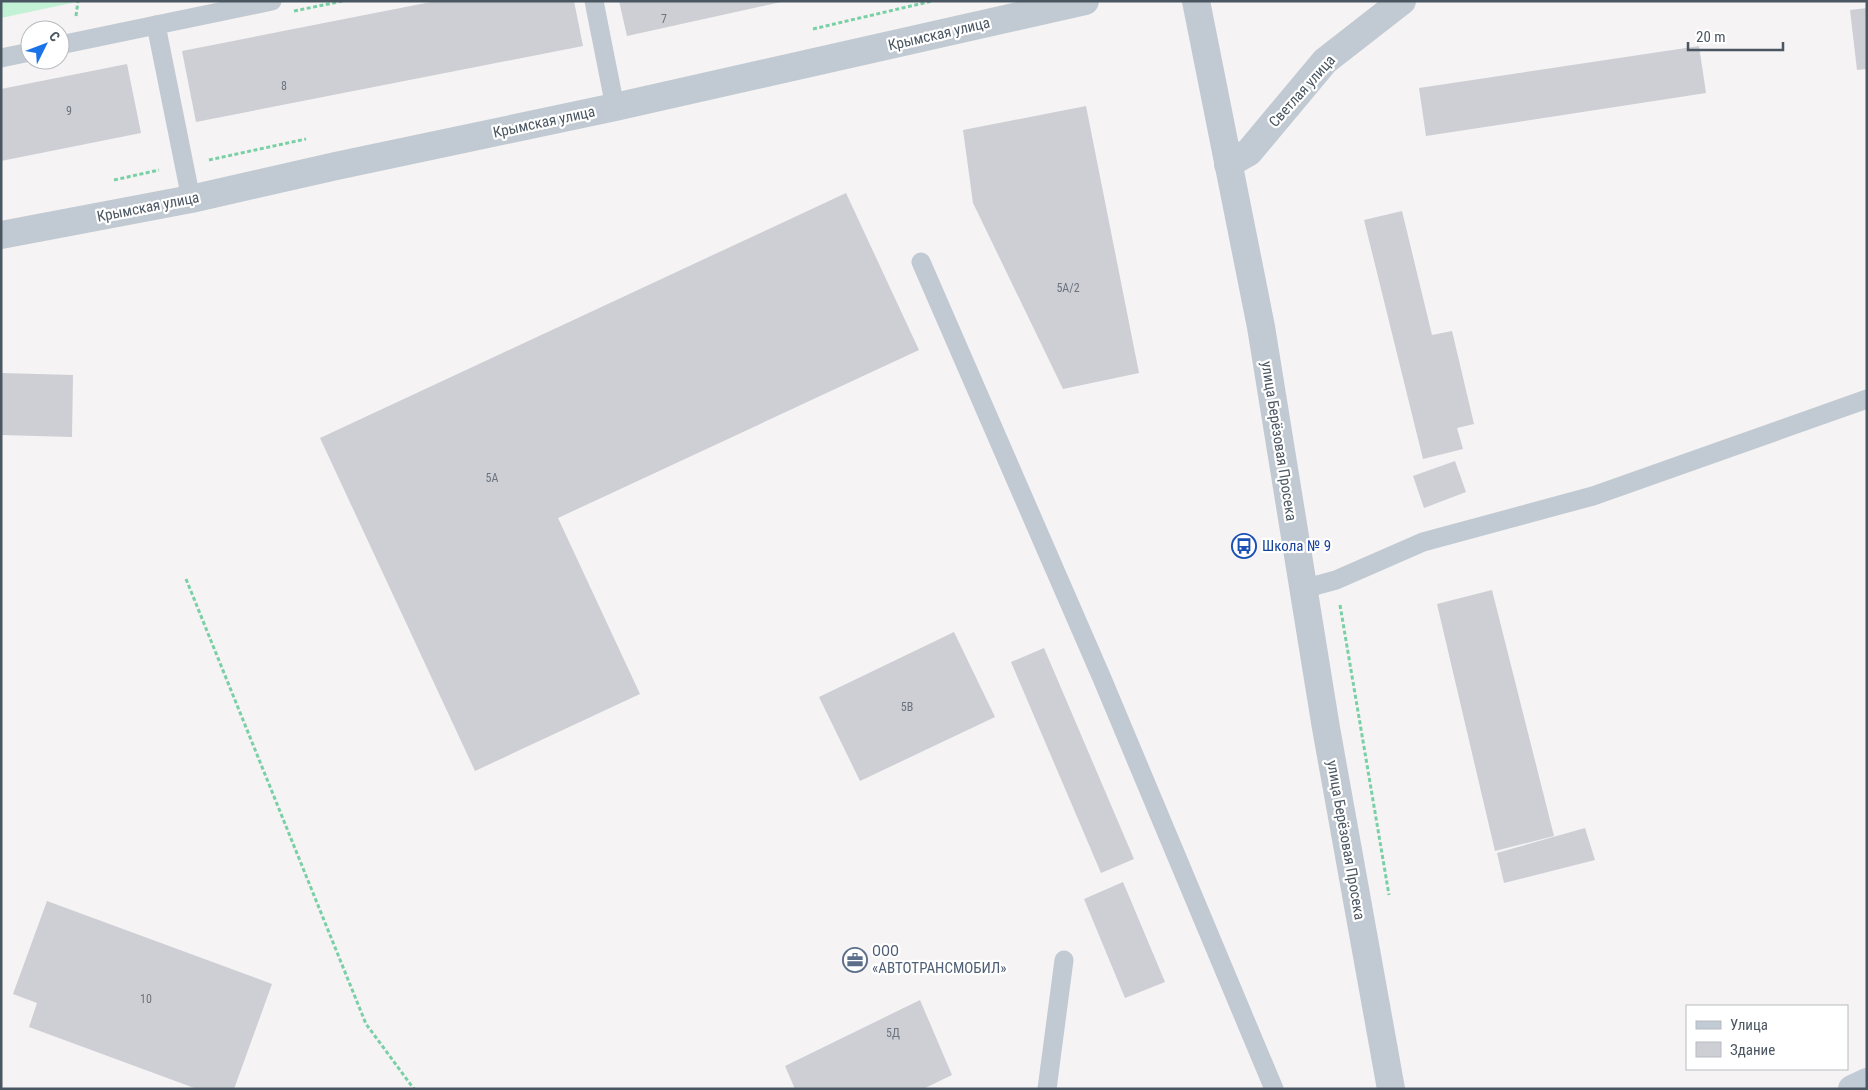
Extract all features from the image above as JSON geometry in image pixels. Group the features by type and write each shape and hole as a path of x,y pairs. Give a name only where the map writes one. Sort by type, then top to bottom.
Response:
{"main road":[{"path":"1852,1089 1867,1082"}],"street":[{"name":"Крымская улица","path":"1,235 191,198 615,107 1085,1"},
{"name":"улица Берёзовая Просека","path":"1196,1 1261,327 1326,728 1391,1089"},
{"name":"Светлая улица","path":"1228,164 1249,152 1325,61 1402,1"}],"lane":[{"path":"70,43 272,1"},
{"path":"594,1 615,107"},
{"path":"156,25 191,198"},
{"path":"1,58 20,54"},
{"path":"921,262 1102,676 1274,1089"},
{"path":"1303,588 1336,580 1423,542 1593,496 1867,399"},
{"path":"1048,1089 1064,960"}],"path":[{"path":"809,30 932,1"},
{"path":"107,182 310,138"},
{"path":"186,579 366,1024 414,1089"}],"green space":[{"path":"1,1 81,1 1,18"}],"building":[{"path":"436,1 574,1 583,46 196,122 182,51"},
{"path":"619,1 781,1 781,2 627,36"},
{"path":"1867,8 1867,69 1857,70 1850,10"},
{"path":"1699,46 1706,93 1426,136 1419,88"},
{"path":"127,64 141,133 1,161 1,89"},
{"path":"1086,106 1139,373 1063,389 973,203 963,130"},
{"path":"846,193 919,350 558,518 640,694 475,771 320,438"},
{"path":"1402,211 1432,335 1452,331 1474,424 1457,428 1463,449 1423,459 1364,220"},
{"path":"1,373 73,375 72,437 1,435"},
{"path":"1455,461 1466,492 1424,508 1413,476"},
{"path":"1492,590 1554,836 1495,851 1437,604"},
{"path":"954,632 995,717 860,781 819,697"},
{"path":"1044,648 1134,859 1101,873 1011,662"},
{"path":"1585,828 1595,860 1504,883 1497,853"},
{"path":"1123,882 1165,982 1125,998 1084,899"},
{"path":"47,901 272,984 234,1089 197,1089 29,1027 37,1003 13,994"},
{"path":"920,1000 952,1075 923,1089 795,1089 785,1066"}],"place":[{"name":"Школа № 9","path":"1244,546"},
{"name":"ООО «АВТОТРАНСМОБИЛ»","path":"855,960"}]}
